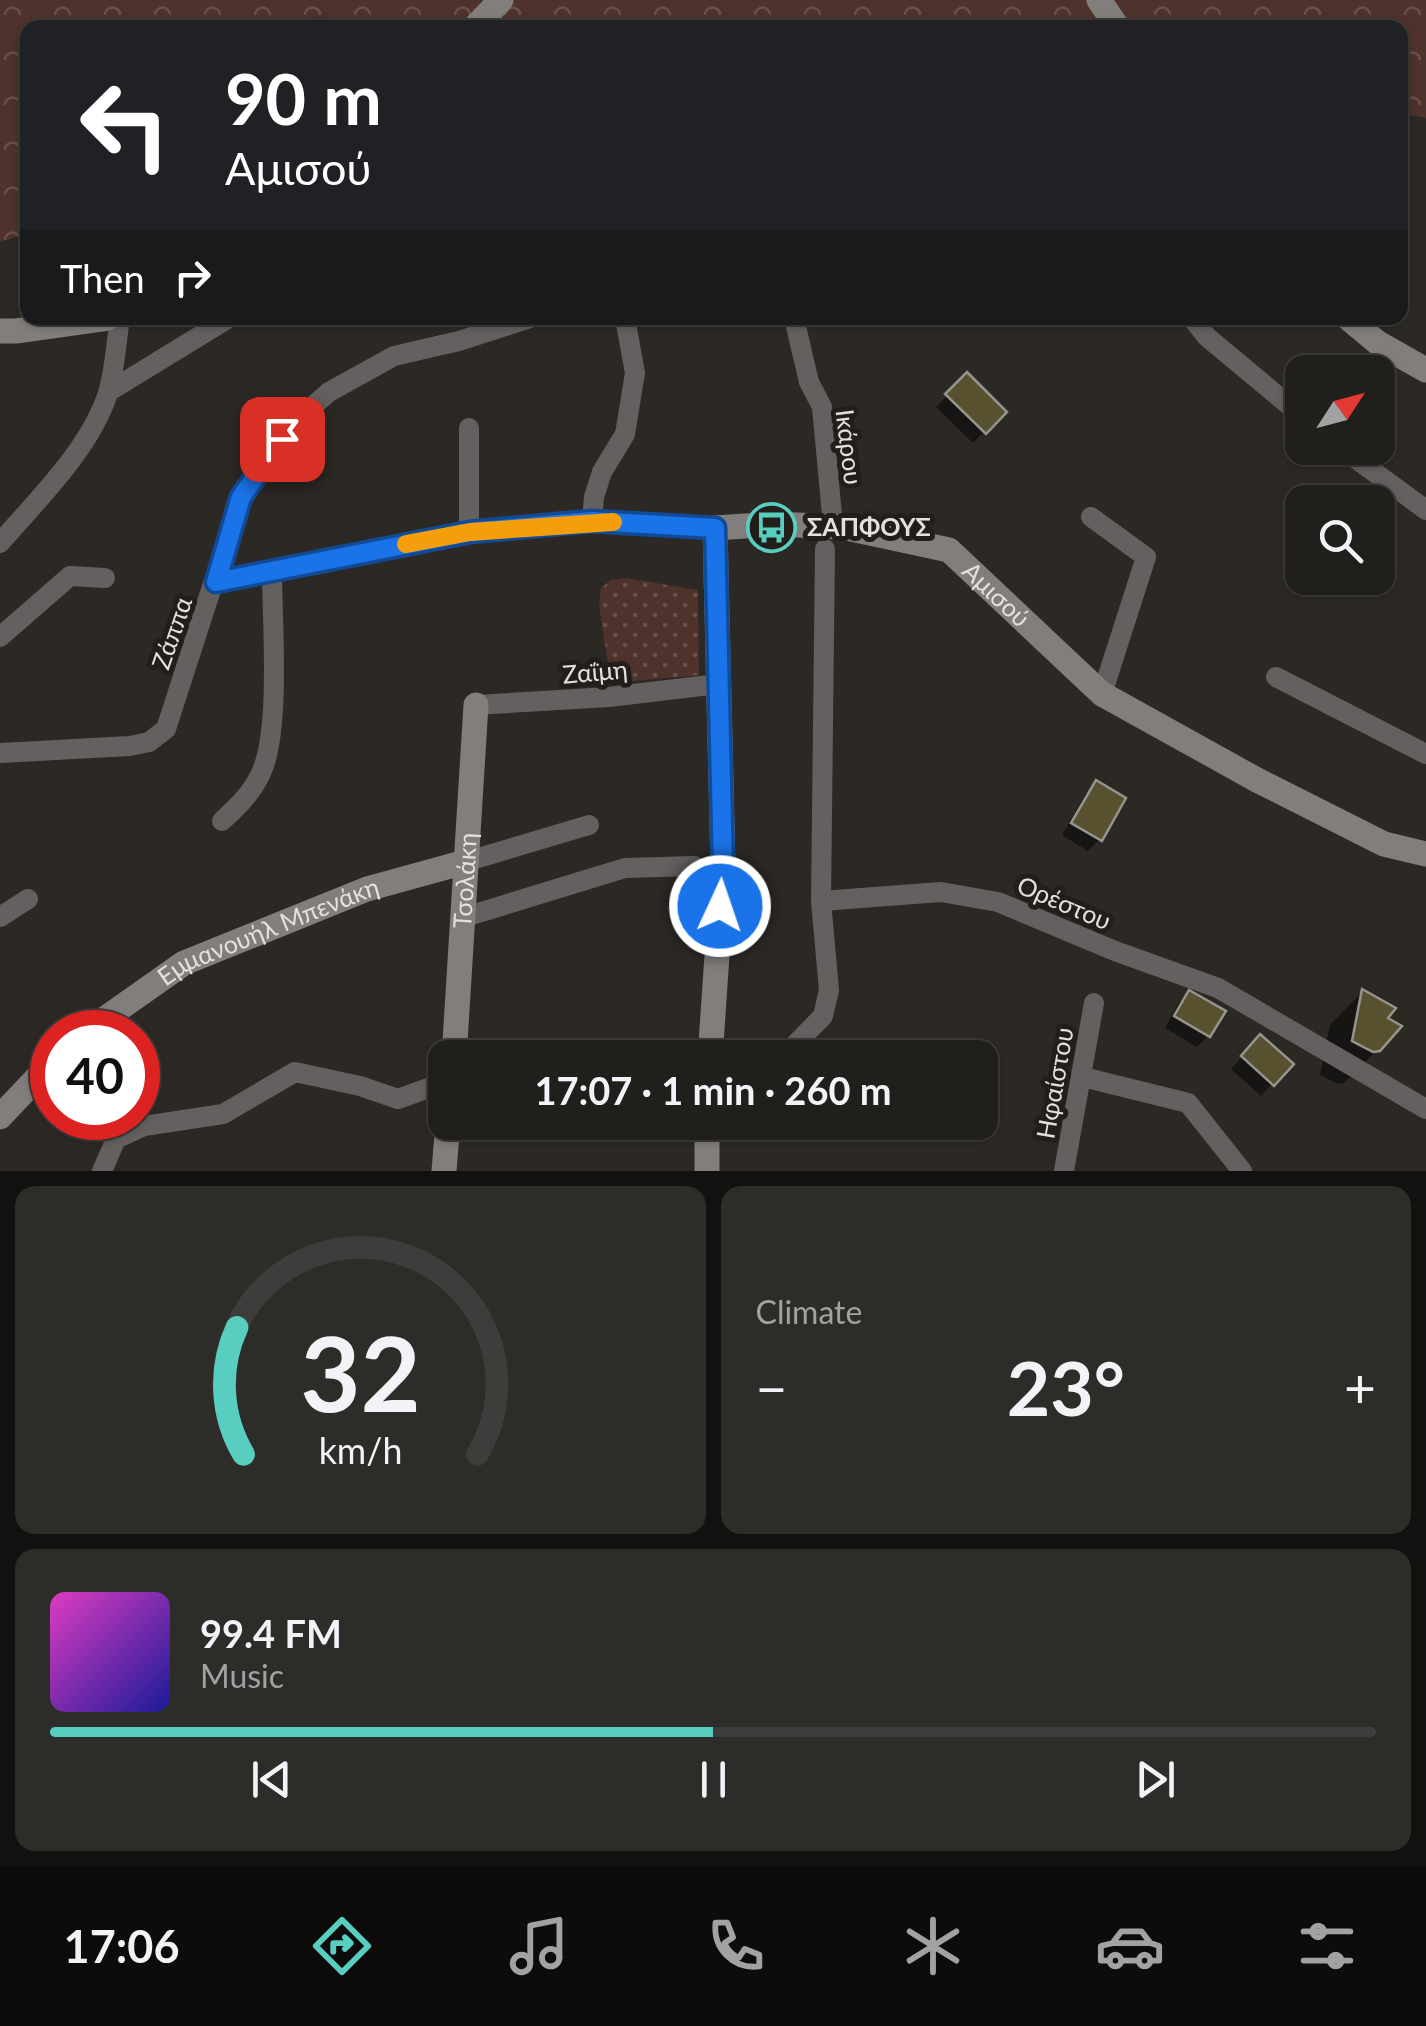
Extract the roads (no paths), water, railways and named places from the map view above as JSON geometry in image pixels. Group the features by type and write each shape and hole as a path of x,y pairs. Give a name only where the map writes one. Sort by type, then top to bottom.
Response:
{"street":[{"path":"482,20 501,0"},
{"path":"0,331 62,325"},
{"path":"0,543 44,493 96,422 108,392 119,325"},
{"path":"108,392 218,325"},
{"name":"Ζάππα","path":"0,754 130,746 149,742 166,729 241,497 296,421 330,392 394,356 508,325"},
{"path":"592,521 602,472 626,434 635,373 625,325"},
{"name":"Ικάρου","path":"796,325 809,382 822,408 829,538 821,900"},
{"path":"1198,325 1285,402"},
{"path":"1356,325 1378,344 1426,370"},
{"path":"469,428 470,532"},
{"path":"1364,465 1426,510"},
{"path":"1091,517 1146,557 1102,694"},
{"name":"Αμισού","path":"216,582 470,532 592,521 715,528 774,524 829,538 948,550 1102,694 1256,780 1384,844 1426,854"},
{"path":"711,1040 723,868 715,528"},
{"path":"222,821 247,798 263,770 270,740 272,570"},
{"path":"0,636 70,576 105,578"},
{"path":"1276,677 1426,754"},
{"name":"Ζαΐμη","path":"476,705 608,697 718,684"},
{"name":"Τσολάκη","path":"455,1040 476,705"},
{"path":"465,862 589,825"},
{"name":"Εμμανουήλ Μπενάκη","path":"118,1010 184,964 366,889 465,862"},
{"path":"465,917 625,868 695,866"},
{"name":"Ορέστου","path":"821,900 941,892 998,902 1115,951 1218,988 1426,1109"},
{"path":"0,917 28,899"},
{"path":"800,1040 823,1016 829,990 821,900"},
{"name":"Ηφαίστου","path":"1064,1171 1094,1003"},
{"path":"102,1171 116,1139 144,1126 223,1114 294,1072 360,1086 398,1099 428,1088"},
{"path":"1083,1077 1188,1103 1242,1171"},
{"path":"0,1117 30,1082"},
{"path":"444,1171 447,1140"},
{"path":"707,1140 707,1171"}],"place":[{"name":"ΣΑΠΦΟΥΣ","path":"772,527"}]}
